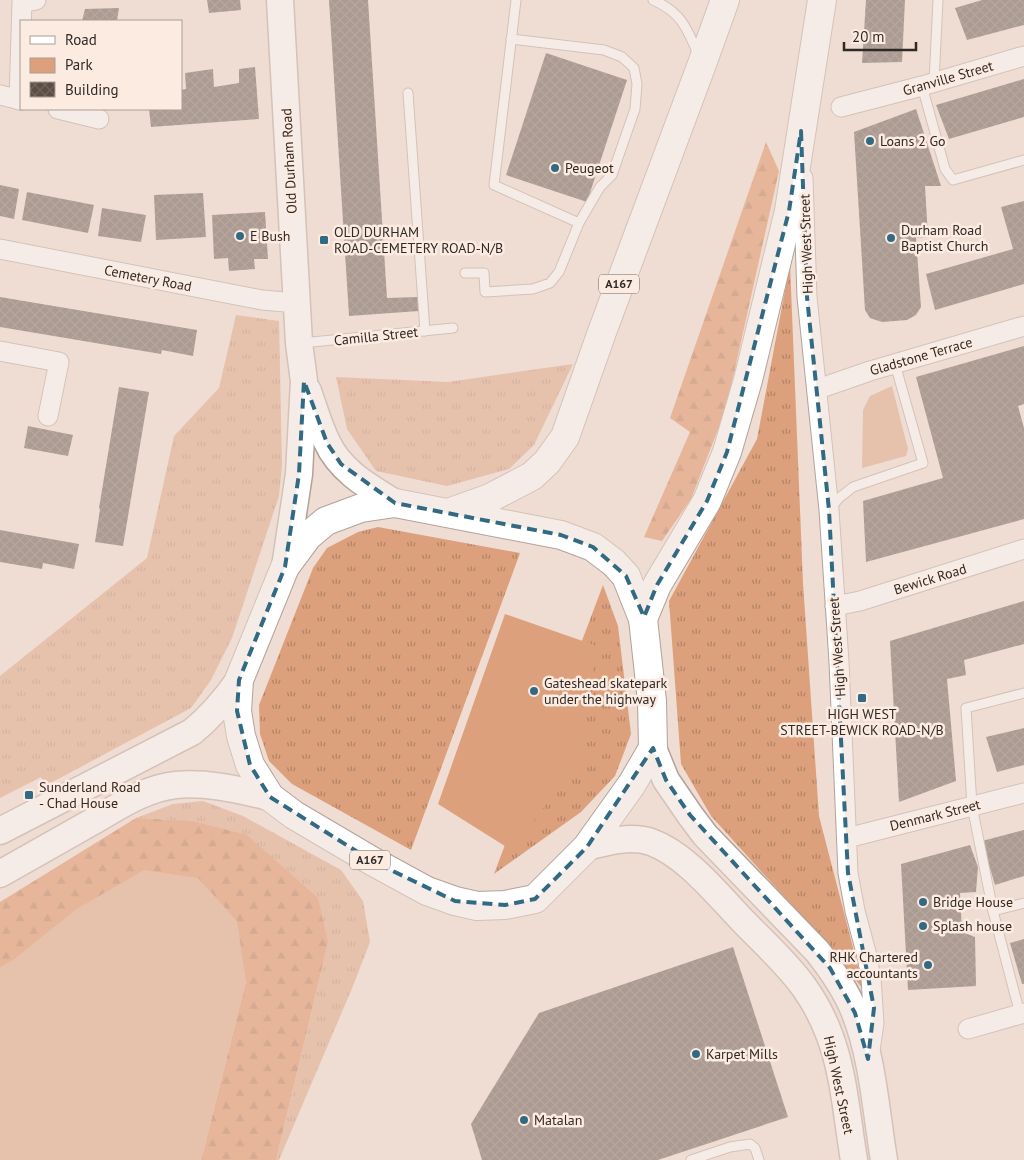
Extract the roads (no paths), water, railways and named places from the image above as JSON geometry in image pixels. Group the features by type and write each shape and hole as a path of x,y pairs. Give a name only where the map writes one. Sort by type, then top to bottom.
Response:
{"main road":[{"name":"Old Durham Road","path":"280,0 299,343 304,381 299,474 285,567"},
{"name":"A167","path":"451,512 490,498 532,476 547,462 565,437 725,0"},
{"name":"A167","path":"643,620 658,585 707,501 727,452 748,380 789,211 822,0"},
{"name":"Old Durham Road","path":"304,381 327,444 341,464 361,482 395,502"},
{"name":"A167","path":"395,502 560,535 592,547 614,563 626,576 643,620 652,701 653,748 632,784 587,847 534,899 506,905 477,906 455,901 427,890 372,861 294,815 270,797 250,765 240,736 237,711 239,680 285,567 308,536 326,521 361,508 395,502"},
{"path":"0,831 192,732 223,703 239,680"},
{"path":"653,748 666,780 690,816 817,951 830,968 855,1013 868,1059"},
{"path":"0,874 120,806 146,794 174,785 218,786 270,797"},
{"name":"High West Street","path":"587,847 614,840 633,839 650,841 674,855 693,871 786,965 804,987 829,1033 835,1053 854,1160"},
{"name":"High West Street","path":"868,1059 884,1160"}],"street":[{"path":"22,20 22,2 36,0"},
{"name":"Granville Street","path":"841,107 1024,56"},
{"path":"0,95 20,100"},
{"path":"63,110 99,118"},
{"name":"High West Street","path":"801,131 808,297 829,510 839,662 848,873 871,978 874,1023 868,1059"},
{"name":"Cemetery Road","path":"0,249 262,300 297,303"},
{"name":"Gladstone Terrace","path":"818,389 856,375 1024,326"},
{"path":"0,351 59,362 48,416"},
{"name":"Bewick Road","path":"835,606 860,601 1024,549"},
{"name":"Denmark Street","path":"847,838 1024,793"},
{"path":"968,1029 1022,1013"}],"lane":[{"path":"516,0 494,185 579,223"},
{"path":"654,0 668,6 676,14 690,34 702,64"},
{"path":"938,0 928,84 945,169 953,180 1024,160"},
{"path":"465,273 484,273 485,292 533,289 550,284 559,272 579,223 600,187 612,175 635,109 638,84 634,68 622,57 604,50 511,39"},
{"path":"408,93 425,331"},
{"name":"Camilla Street","path":"299,343 453,328"},
{"path":"829,510 839,498 852,488 923,464 895,364"},
{"path":"1022,1013 994,911 972,806 966,708 1024,693"},
{"path":"994,911 1024,903"},
{"path":"691,1160 730,1147 750,1144 755,1148 759,1160"}],"place":[{"name":"Loans 2 Go","path":"870,141"},
{"name":"Peugeot","path":"555,168"},
{"name":"E Bush","path":"240,236"},
{"name":"Durham Road Baptist Church","path":"891,238"},
{"name":"OLD DURHAM ROAD-CEMETERY ROAD-N/B","path":"324,240"},
{"name":"Gateshead skatepark under the highway","path":"534,691"},
{"name":"HIGH WEST STREET-BEWICK ROAD-N/B","path":"862,698"},
{"name":"Sunderland Road - Chad House","path":"29,795"},
{"name":"Bridge House","path":"923,902"},
{"name":"Splash house","path":"923,926"},
{"name":"RHK Chartered accountants","path":"928,965"},
{"name":"Karpet Mills","path":"696,1054"},
{"name":"Matalan","path":"524,1120"}]}
